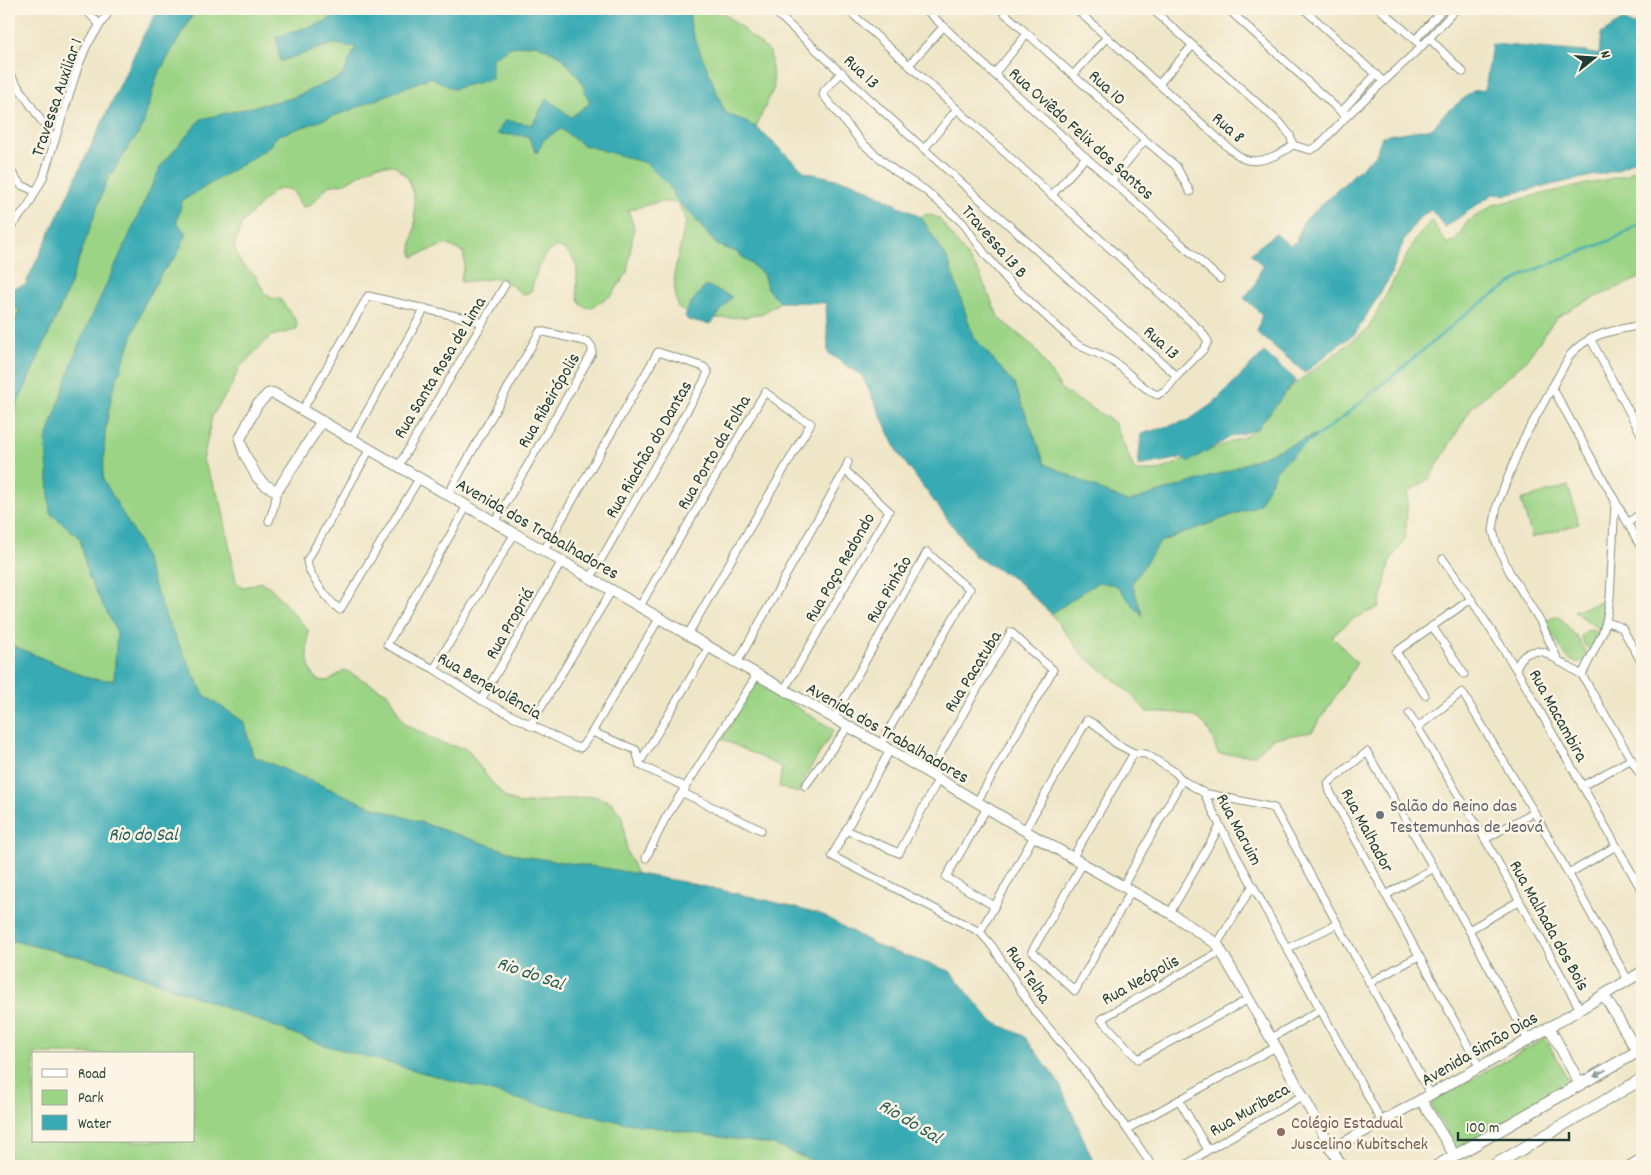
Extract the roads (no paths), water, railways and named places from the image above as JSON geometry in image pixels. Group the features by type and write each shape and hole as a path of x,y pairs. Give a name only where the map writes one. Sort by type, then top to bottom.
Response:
{"main road":[{"path":"1437,1166 1640,1050"},
{"path":"1493,1166 1642,1080"}],"street":[{"name":"Travessa Auxiliar 1","path":"85,9 100,25"},
{"name":"Travessa Auxiliar 1","path":"9,229 28,206 46,171 78,67 87,45 111,9"},
{"name":"Rua 13","path":"772,9 924,149 1177,376 1204,349 1208,342 1207,337 847,9"},
{"name":"Rua Oviêdo Felix dos Santos","path":"925,9 1220,279"},
{"name":"Rua 10","path":"1000,9 1176,166 1190,192"},
{"name":"Rua 8","path":"1076,9 1231,150 1244,158 1254,160 1268,158 1293,145 1290,135 1280,124 1152,9"},
{"path":"1228,9 1344,114"},
{"path":"1304,9 1383,81"},
{"path":"1380,9 1422,46"},
{"path":"1415,40 1443,9"},
{"path":"1344,114 1430,39 1456,9"},
{"path":"908,65 944,26"},
{"path":"994,74 1027,34"},
{"path":"1073,75 1107,37"},
{"path":"1430,39 1463,72"},
{"path":"1159,84 1192,46"},
{"name":"Travessa 13 B","path":"842,72 823,92 825,100 862,143 895,171 925,190 963,223 985,254 1011,284 1045,316 1075,342 1112,361 1155,394 1159,395 1164,392 1177,376"},
{"path":"9,73 55,142"},
{"path":"1293,145 1305,150 1318,146 1376,74"},
{"path":"924,149 957,109"},
{"path":"1112,180 1145,140"},
{"path":"1052,195 1086,157"},
{"path":"9,169 21,185 35,191"},
{"name":"Rua Santa Rosa de Lima","path":"399,465 505,285"},
{"path":"303,409 368,296 478,321 481,325"},
{"path":"352,438 425,308"},
{"path":"1559,662 1540,621 1509,571 1496,542 1493,530 1497,506 1513,462 1532,421 1570,355 1580,344 1590,338 1642,325"},
{"name":"Rua Ribeirópolis","path":"448,494 540,331 588,342 592,347 592,353 495,522"},
{"path":"1590,338 1642,436"},
{"name":"Rua Riachão do Dantas","path":"544,550 658,352 704,367 708,372 704,381 591,577"},
{"path":"1552,387 1642,550"},
{"name":"Rua Porto da Folha","path":"640,606 765,392 800,418 812,422 688,634"},
{"name":"Avenida dos Trabalhadores","path":"277,491 261,483 252,471 242,449 241,436 257,405 270,393 277,394 303,409 660,617 708,647 1170,913 1219,947 1341,1166"},
{"path":"269,521 275,505 277,491 322,421"},
{"path":"370,449 308,557 307,565 326,595 340,610 420,477"},
{"path":"737,663 848,462"},
{"name":"Rua Poço Redondo","path":"784,690 889,511 845,470"},
{"path":"1582,675 1606,622 1610,598 1615,502"},
{"name":"Rua Benevolência","path":"467,506 388,645 434,670 481,700 568,744 580,748 592,732"},
{"path":"1628,523 1642,512"},
{"path":"434,670 515,534"},
{"name":"Rua Pinhão","path":"833,718 927,552 970,589 885,748"},
{"name":"Rua Macambira","path":"1443,558 1516,669 1642,891"},
{"name":"Rua Propriá","path":"481,700 562,561"},
{"path":"530,726 612,590"},
{"path":"1425,695 1396,652 1471,599"},
{"path":"660,617 592,732 636,750 640,765 681,785 684,791 760,830"},
{"path":"1606,622 1622,628 1642,663"},
{"path":"1432,626 1464,674"},
{"name":"Rua Pacatuba","path":"934,777 992,663 1011,632 1053,670 977,802"},
{"path":"640,762 708,647"},
{"path":"1516,669 1521,658 1531,651 1544,652 1582,675 1642,778"},
{"path":"646,858 665,819 757,675"},
{"path":"1418,727 1462,692 1534,812 1628,980"},
{"name":"Rua Malhada dos Bois","path":"1409,713 1485,839 1580,1009"},
{"path":"980,932 1087,720 1096,725 1115,743 1134,753 1146,754 1175,772 1182,780 1204,794"},
{"path":"805,786 848,727"},
{"path":"885,748 846,830 899,853 934,777"},
{"name":"Rua Malhador","path":"1479,1066 1331,794 1328,783 1368,752 1469,930 1528,1040"},
{"path":"1073,857 1134,753"},
{"path":"1582,786 1632,759"},
{"path":"1083,864 1032,951 1075,991 1182,780"},
{"name":"Rua Maruim","path":"1204,794 1382,1122"},
{"name":"Rua Maruim","path":"1204,794 1274,808 1369,983 1426,1097"},
{"path":"987,808 946,876 994,906"},
{"path":"1485,839 1534,812"},
{"path":"1170,913 1220,826"},
{"name":"Rua Telha","path":"846,830 832,856 980,932 992,946 1033,1009 1082,1068 1152,1166"},
{"path":"1568,874 1616,846"},
{"path":"1386,895 1434,868"},
{"path":"1219,947 1253,885"},
{"path":"1469,930 1519,901"},
{"path":"1288,948 1337,924"},
{"name":"Rua Neópolis","path":"1219,947 1101,1018 1138,1059 1249,999"},
{"path":"1369,983 1419,956"},
{"name":"Avenida Simão Dias","path":"1331,1150 1528,1040 1642,972"},
{"path":"1604,995 1640,1050"},
{"path":"1127,1129 1179,1100 1273,1042 1320,1010"},
{"path":"1550,1027 1580,1084"},
{"name":"Rua Muribeca","path":"1179,1100 1208,1150 1302,1096"},
{"path":"1426,1097 1455,1156"},
{"path":"1185,1166 1208,1150"},
{"path":"1632,1166 1642,1159"}],"water":[{"path":"159,9 196,9 157,76 142,128 107,180 66,295 9,423 9,331 20,310 9,307 9,289 25,285 144,34"},
{"name":"Rio do Sal","path":"347,9 689,9 691,29 725,112 756,127 805,172 855,183 921,217 948,260 973,336 1014,384 1045,464 1127,502 1222,473 1315,435 1277,469 1259,505 1160,542 1132,583 1143,617 1116,585 1098,582 1051,614 1016,580 976,557 900,456 862,376 828,353 826,303 780,302 768,290 763,274 737,252 717,245 678,202 670,187 646,163 581,144 561,129 544,139 537,153 528,136 497,134 505,120 532,125 547,98 571,117 590,103 580,79 561,56 536,44 511,47 492,58 492,79 453,89 431,77 348,111 277,136 267,149 182,201 177,222 186,234 177,256 162,272 143,307 112,393 105,432 103,479 139,542 167,620 204,695 244,722 253,756 365,804 522,856 684,882 770,901 822,915 880,947 950,971 991,1021 1024,1036 1059,1083 1097,1166 825,1166 774,1145 626,1123 532,1103 324,1045 106,963 9,940 9,644 91,679 114,680 117,632 88,576 80,538 50,513 46,441 78,346 161,166 201,119 292,98 342,76 356,47 333,44 280,61 276,37 322,23"},
{"path":"1623,20 1642,29 1642,155 1618,170 1505,195 1493,194 1445,227 1431,210 1419,218 1404,240 1390,277 1355,334 1337,346 1305,373 1257,332 1262,314 1244,298 1255,285 1262,266 1251,253 1275,234 1290,245 1296,242 1303,222 1376,154 1382,136 1433,128 1442,116 1473,91 1485,90 1492,44 1586,52 1599,55 1601,34"},
{"path":"706,285 732,297 711,324 688,320 685,317 690,304"},
{"path":"1264,352 1296,380 1257,429 1231,437 1188,462 1182,458 1138,466 1141,434 1189,420 1212,404"}],"waterway":[{"path":"1300,448 1342,418 1471,310 1527,273 1614,239 1642,222"}],"place":[{"name":"Salão do Reino das Testemunhas de Jeová","path":"1380,815"},
{"name":"Colégio Estadual Juscelino Kubitschek","path":"1281,1132"}]}
